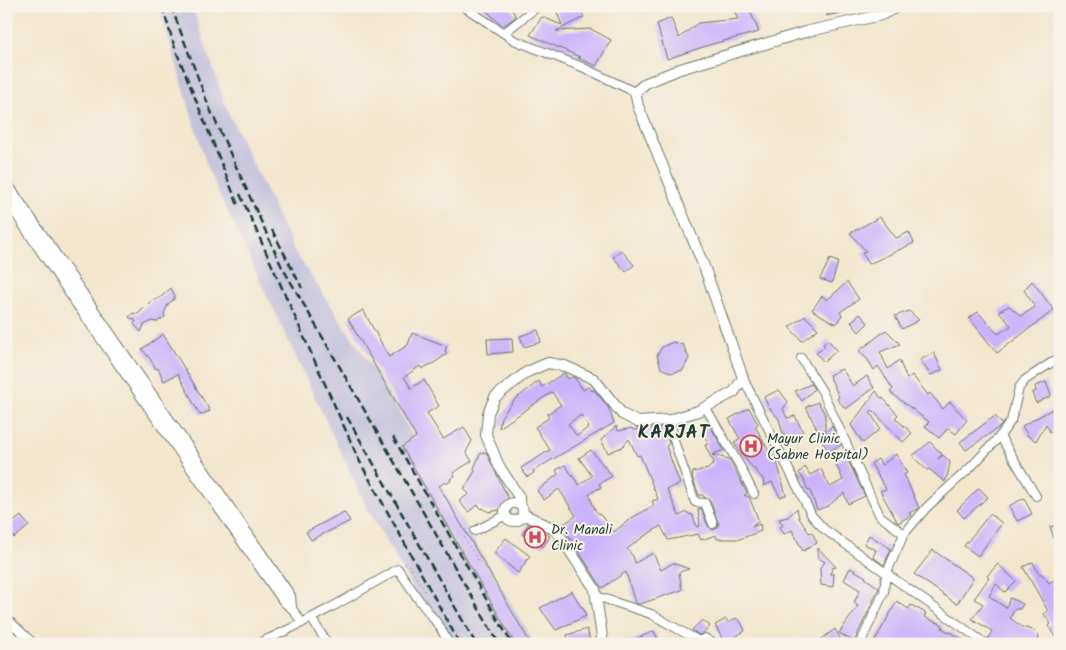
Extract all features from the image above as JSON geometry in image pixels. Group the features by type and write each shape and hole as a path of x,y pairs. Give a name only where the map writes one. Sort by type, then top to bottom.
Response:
{"street":[{"path":"463,6 514,40 582,67 635,92"},
{"path":"504,33 538,6"},
{"path":"635,92 646,83 680,69 805,32 881,15 899,6"},
{"path":"635,92 638,106 705,269 743,378 812,516 824,529 986,644"},
{"path":"6,183 97,325"},
{"path":"6,198 119,356 284,602 292,607 302,623"},
{"path":"860,644 884,592 886,574 904,534 927,507 966,472 1000,436 1011,421 1019,388 1025,380 1060,357"},
{"path":"801,358 822,391 880,516 904,534"},
{"path":"523,514 519,504 519,497 500,466 486,435 488,413 496,397 527,372 548,363 565,366 594,379 622,414 638,422 670,420 706,408 734,392 743,378"},
{"path":"706,408 754,494"},
{"path":"670,420 675,444 695,502 705,503 713,524"},
{"path":"1000,436 1036,496"},
{"path":"506,515 507,506 513,503 519,504"},
{"path":"506,515 510,519 515,520 523,514"},
{"path":"523,514 556,530 595,589 603,644"},
{"path":"475,531 506,515"},
{"path":"257,644 302,623 398,569 440,627 449,644"},
{"path":"596,596 651,614 699,641 705,638 714,644"},
{"path":"6,618 34,644"},
{"path":"311,618 328,644"}],"path":[{"path":"464,537 478,561"},
{"path":"408,563 425,592"}],"shaded area":[{"path":"159,6 192,6 228,112 295,252 376,373 535,644 445,644 366,506 208,170"}],"building":[{"path":"481,6 510,6 516,17 503,26"},
{"path":"565,6 577,6 584,17 556,31 591,29 611,40 596,66 530,35 542,17 562,25 556,10"},
{"path":"732,6 748,6 759,32 712,44 667,59 657,24 671,18 679,38 698,23 738,19"},
{"path":"836,6 857,6 857,9 826,16"},
{"path":"880,217 896,238 909,232 914,243 869,264 862,253 866,251 850,233"},
{"path":"621,250 634,265 626,272 613,257"},
{"path":"830,259 838,262 832,283 820,279"},
{"path":"1032,281 1054,310 997,353 969,318 978,312 998,334 1011,326 999,311 1009,306 1021,316 1035,307 1024,290"},
{"path":"847,282 859,299 840,312 842,315 836,324 812,310 822,296 827,300"},
{"path":"171,288 175,296 168,304 164,314 165,317 157,322 152,321 144,325 141,332 134,324 136,321 129,317 133,313 138,314 150,302 161,297"},
{"path":"363,310 389,357 408,345 412,333 447,346 445,351 447,354 422,369 420,366 404,377 411,388 424,380 439,406 427,413 443,439 464,427 472,441 466,452 472,461 453,473 455,476 450,479 451,481 439,486 531,644 515,644 402,447 416,437 348,319"},
{"path":"909,311 919,320 902,329 895,316"},
{"path":"860,314 868,323 859,332 851,322"},
{"path":"805,316 818,329 802,341 789,327"},
{"path":"538,330 541,342 524,347 520,336"},
{"path":"886,330 900,344 880,352 888,369 899,360 907,379 912,375 928,395 930,393 943,409 950,402 967,420 956,434 948,428 939,438 925,426 929,422 890,392 893,389 878,366 874,370 859,351"},
{"path":"163,334 210,411 200,415 178,374 164,381 158,368 156,369 142,349"},
{"path":"512,338 513,352 488,354 487,339"},
{"path":"828,340 837,350 824,362 816,353 825,347 823,344"},
{"path":"673,342 683,345 689,358 683,370 671,373 661,368 657,355 662,347"},
{"path":"934,353 942,370 931,375 920,360"},
{"path":"842,369 853,386 867,376 874,388 846,409 837,399 839,397 829,375"},
{"path":"564,373 568,379 575,378 583,390 588,387 592,391 594,390 608,407 614,423 533,471 534,473 527,477 521,468 550,450 535,427 549,418 547,414 561,405 552,392 499,428 501,417 514,400 539,381 542,387","holes":["581,415 589,427 577,436 568,424"]},
{"path":"1046,382 1051,396 1036,403 1032,393 1036,391 1035,386"},
{"path":"811,384 814,389 802,401 795,391"},
{"path":"779,390 788,402 783,409 787,418 795,416 803,432 786,439 779,419 768,406 764,397"},
{"path":"876,391 898,415 895,418 912,433 903,442 872,410 870,412 880,429 863,443 851,425"},
{"path":"818,402 825,414 825,433 832,426 841,445 828,452 806,407"},
{"path":"1060,405 1060,429 1050,432 1046,424 1036,441 1028,436 1022,426"},
{"path":"749,408 758,424 755,426 772,457 775,455 786,495 780,497 772,482 764,486 763,479 740,453 734,442 740,439 729,419"},
{"path":"995,416 1002,424 1001,426 966,450 960,442"},
{"path":"616,426 618,431 632,428 633,430 663,427 669,444 666,446 680,484 667,489 679,516 687,512 690,515 692,514 697,527 700,526 698,510 701,508 708,526 713,530 719,524 710,501 703,495 699,495 692,477 693,472 708,469 714,463 705,445 709,443 701,432 710,426 724,450 712,455 729,459 747,493 744,495 749,497 759,521 751,527 760,524 761,531 740,539 717,539 716,535 701,540 698,534 668,540 661,526 627,549 633,556 635,563 653,553 661,570 673,563 689,569 679,572 682,590 640,604 635,603 626,572 602,588 562,525 576,516 559,489 544,500 537,491 558,474 556,470 565,465 579,485 592,476 579,458 591,450 612,476 599,484 601,487 589,494 595,510 614,532 630,519 654,505 652,501 658,499 640,455 637,456 629,439 622,447 608,453 601,440"},
{"path":"930,442 942,454 938,459 943,455 950,462 945,482 929,469 927,470 912,456"},
{"path":"486,452 510,502 499,510 489,512 478,505 468,512 459,501 469,494 464,489 475,471 474,468 480,454"},
{"path":"896,454 907,473 904,474 919,508 909,513 911,515 898,523 880,491 886,489 871,464 878,459 882,465"},
{"path":"846,456 865,496 848,504 844,493 828,506 817,510 810,490 808,491 799,473 805,467 810,475 821,469 830,487 843,480 835,462"},
{"path":"979,488 988,497 964,518 957,510"},
{"path":"1024,498 1032,514 1017,521 1009,506"},
{"path":"797,508 799,518 809,533 812,532 817,543 803,551 792,530 784,534 780,527 783,525 779,519 788,517"},
{"path":"344,512 350,521 311,540 306,532"},
{"path":"990,514 1002,523 978,556 964,546"},
{"path":"21,516 29,526 14,538 7,527"},
{"path":"528,524 550,536 543,547 522,534"},
{"path":"1060,524 1060,552 1059,552 1050,527"},
{"path":"869,535 891,549 884,565 873,557 876,550 864,544"},
{"path":"506,538 530,556 518,573 494,553"},
{"path":"818,548 836,567 833,567 830,574 834,574 833,587 821,585 820,568 825,562 818,558"},
{"path":"933,550 973,578 957,604 914,574"},
{"path":"1033,562 1039,574 1042,574 1049,583 1060,576 1060,644 1048,626 1051,624 1044,614 1048,611 1023,567"},
{"path":"998,564 1016,581 1005,592 996,584 989,596 1006,608 1010,598 1023,604 1020,609 1015,609 1010,618 1022,627 1033,630 1039,636 1038,644 1015,644 1013,641 1005,639 1003,644 994,644 988,639 992,631 972,619 983,604 974,599 989,578 987,576"},
{"path":"850,568 866,577 879,588 854,642 839,633 858,606 854,603 860,590 844,580"},
{"path":"572,591 581,607 583,607 586,616 556,630 540,608"},
{"path":"897,601 908,609 911,605 926,613 924,617 941,624 942,628 968,644 873,644"},
{"path":"736,618 741,622 745,631 736,636 740,644 725,644 715,625 726,619 729,623"},
{"path":"702,620 710,626 699,635 692,630"},
{"path":"587,629 591,644 569,644 567,635"},
{"path":"835,629 840,638 840,644 815,644"},
{"path":"654,631 659,641 650,644 624,644"}],"railway":[{"path":"162,6 175,48 238,205"},
{"path":"171,6 209,107 281,265 499,644"},
{"path":"240,194 359,460 460,644"},
{"path":"272,230 302,288"},
{"path":"347,417 476,644"},
{"path":"393,437 512,644"}],"place":[{"name":"Mayur Clinic (Sabne Hospital)","path":"751,446"},
{"name":"Dr. Manali Clinic","path":"535,537"}],"district":[{"name":"KARJAT","path":"674,431"}]}
